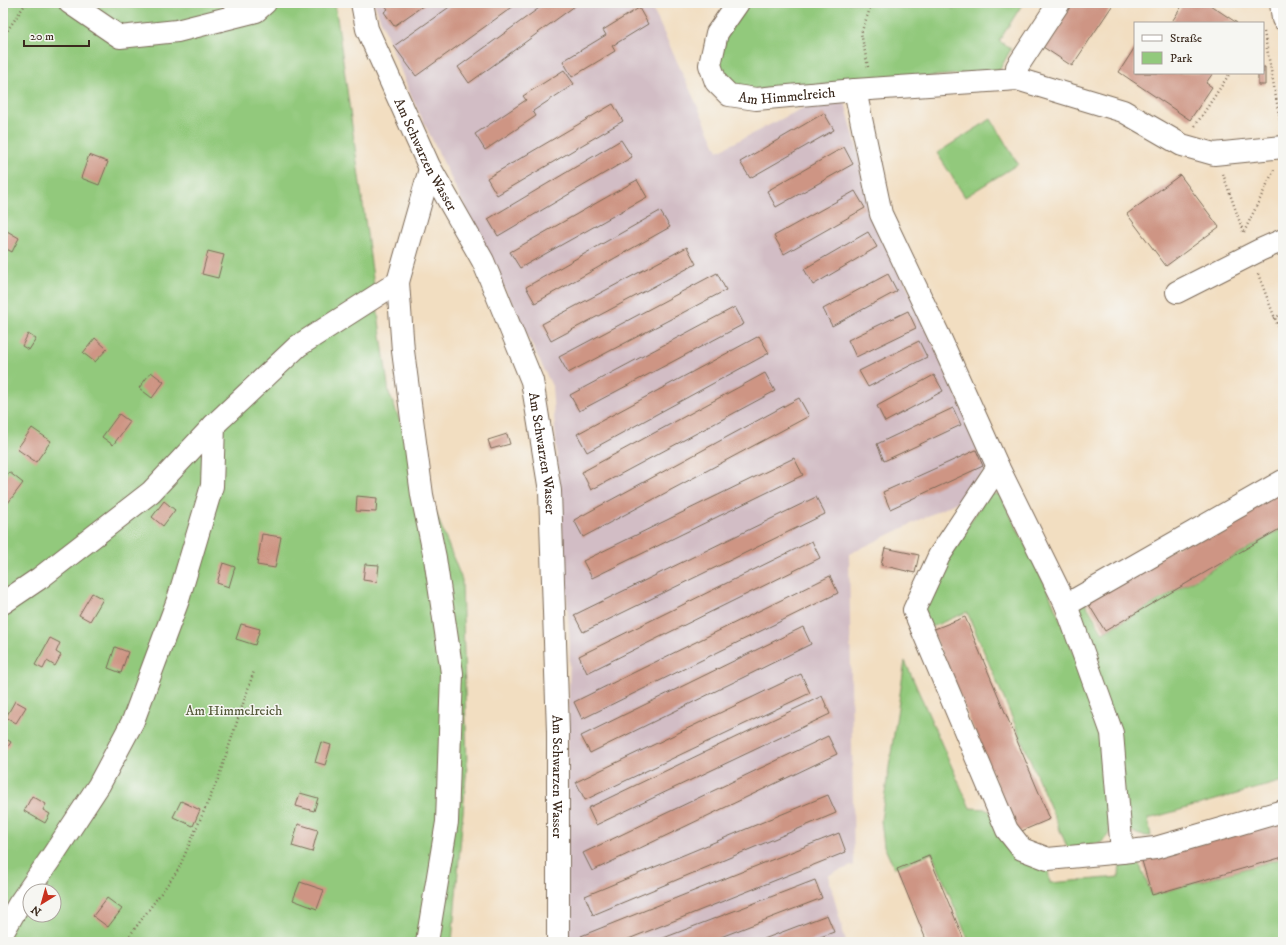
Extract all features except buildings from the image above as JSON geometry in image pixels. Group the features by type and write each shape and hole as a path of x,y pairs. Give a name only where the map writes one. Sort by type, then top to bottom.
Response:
{"street":[{"path":"70,3 120,37 177,31 256,11 264,3"},
{"name":"Am Schwarzen Wasser","path":"362,3 367,29 430,169 483,261 532,381 550,491 558,732 558,942"},
{"name":"Am Himmelreich","path":"738,3 717,33 710,65 716,82 729,95 756,99 863,89 1017,80 1123,111 1182,145 1214,154 1283,147"},
{"path":"1017,80 1017,67 1059,3"},
{"path":"1277,24 1281,3"},
{"path":"863,89 881,214 940,338 998,467 1066,605 1112,732 1122,852"},
{"path":"427,942 447,822 452,673 435,558 422,495 403,351 398,282 430,169"},
{"path":"1177,292 1283,240"},
{"path":"3,603 40,578 151,492 214,425 298,346 398,282"},
{"path":"3,932 19,904 53,856 98,785 134,720 178,600 212,486 214,425"},
{"path":"998,467 939,556 914,610 1007,830 1022,850 1048,859 1155,848 1283,811"},
{"path":"1066,605 1283,481"}],"path":[{"path":"3,37 26,3"},
{"path":"863,89 861,33 872,3"},
{"path":"1277,24 1264,30 1282,126"},
{"path":"1182,145 1229,74"},
{"path":"1243,232 1274,169"},
{"path":"1274,318 1283,314"},
{"path":"125,942 178,870 218,779 254,671"}],"shaded area":[{"path":"374,3 647,3 652,7 718,151 819,100 845,102 874,214 989,466 961,500 849,554 854,865 828,875 846,942 564,942 570,644 552,386 411,96"}],"green space":[{"name":"Am Himmelreich","path":"3,3 335,3 389,393 462,580 467,765 452,942 3,942"},
{"path":"749,3 945,3 954,9 958,3 1023,3 999,41 1011,49 999,71 755,90 737,87 732,84 721,72 718,66 727,35"},
{"path":"991,119 1018,164 965,197 937,153"},
{"path":"988,494 1000,494 1049,593 1080,668 1102,734 1109,805 1109,834 1101,843 1068,849 967,612 927,629 922,599"},
{"path":"1283,528 1283,781 1148,819 1151,836 1136,834 1128,828 1076,603 1083,599 1103,633"},
{"path":"905,661 970,808 987,809 1047,864 1050,883 1119,877 1120,859 1137,858 1152,895 1283,858 1283,942 969,942 932,853 894,868 884,846 881,820"}]}
